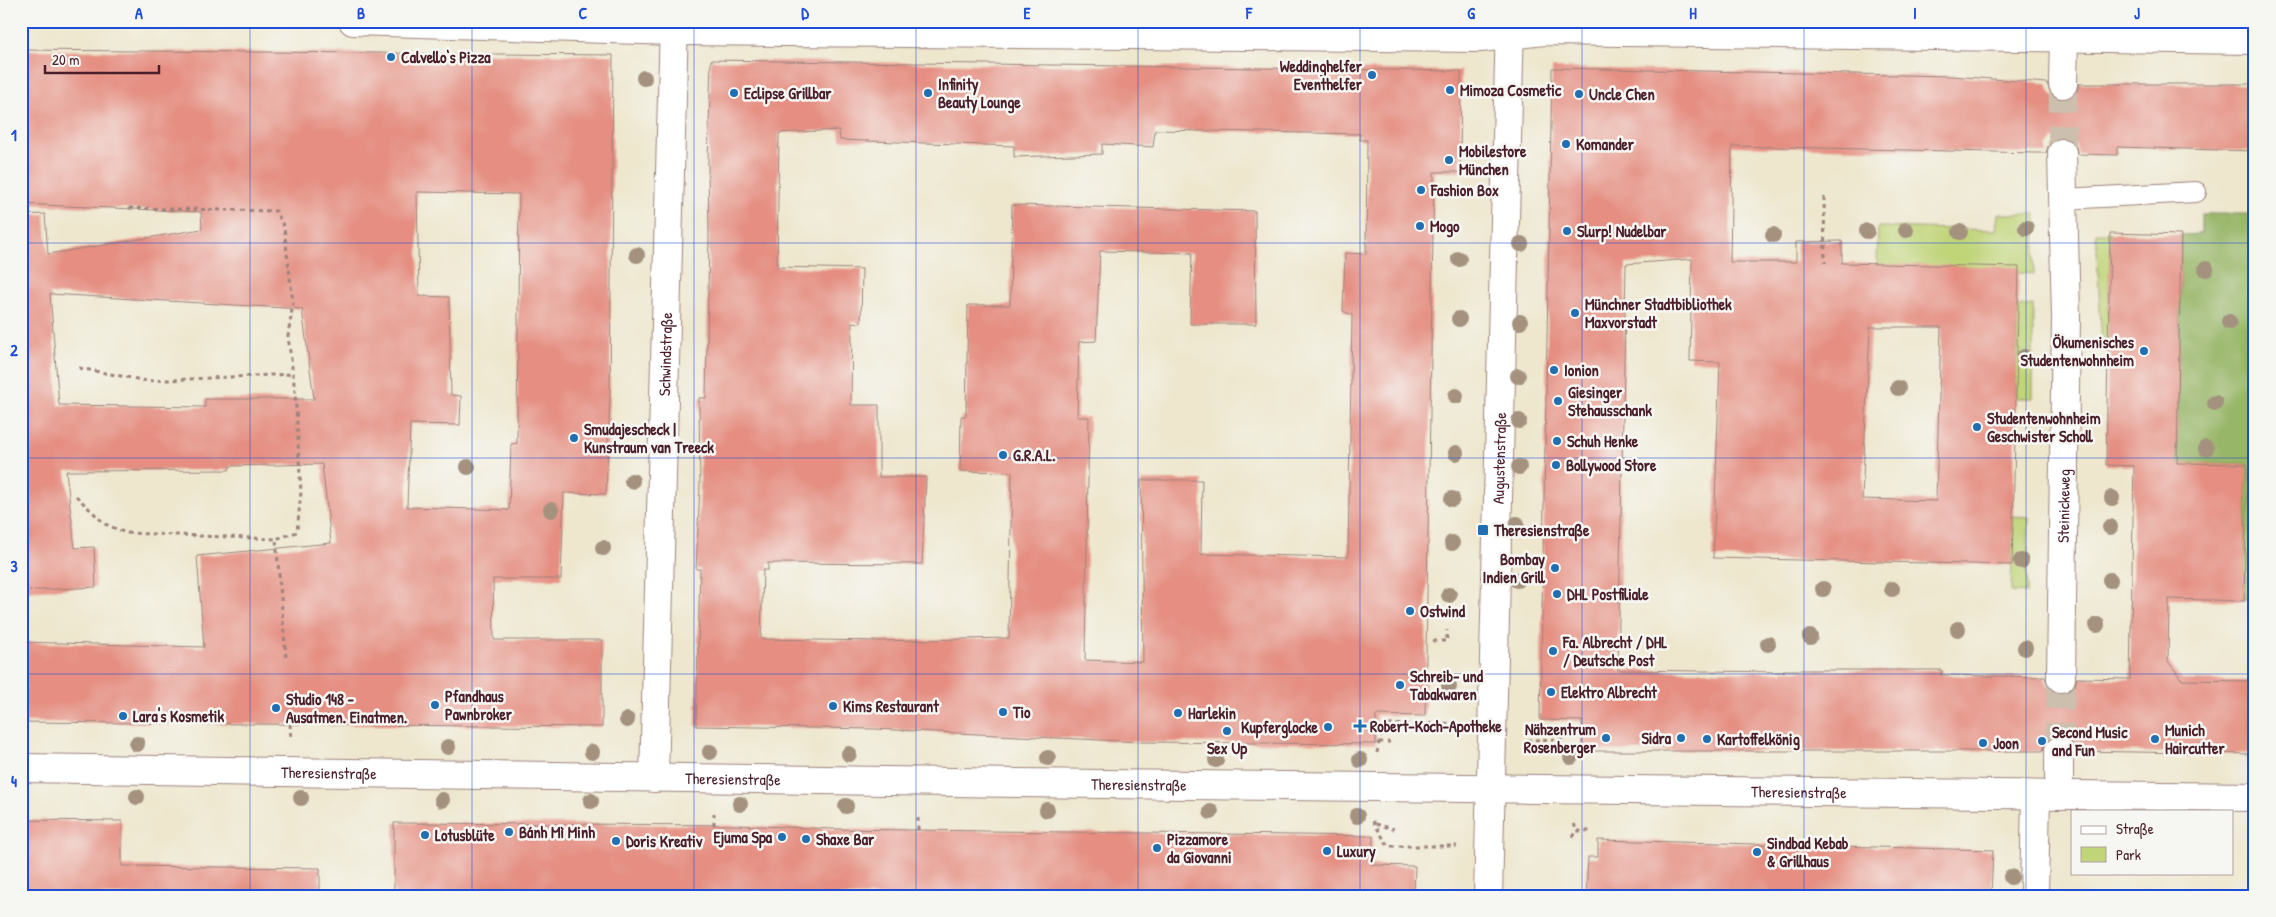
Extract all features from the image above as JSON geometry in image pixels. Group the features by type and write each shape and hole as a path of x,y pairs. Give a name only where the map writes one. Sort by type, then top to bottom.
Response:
{"street":[{"path":"353,21 1481,38 1510,28 2255,40"},
{"name":"Schwindstraße","path":"654,778 674,26"},
{"name":"Augustenstraße","path":"1488,896 1510,28"},
{"path":"2063,84 2064,37"},
{"name":"Steinickeweg","path":"2061,678 2066,318 2062,154"},
{"path":"2034,896 2047,795 2059,751"},
{"name":"Theresienstraße","path":"21,768 2255,798"}],"lane":[{"path":"2064,199 2196,192"}],"path":[{"path":"1824,197 1825,263"},
{"path":"76,496 105,524 126,533 276,539 297,532 301,492 293,374 288,336 293,303 284,227 276,211 129,208"},
{"path":"79,368 147,380 293,374"},
{"path":"276,539 286,657"},
{"path":"1433,641 1447,641 1447,630"},
{"path":"1454,723 1386,725 1364,787 1375,824 1388,846 1490,848"},
{"path":"1527,740 1561,739 1561,746"},
{"path":"1379,742 1390,742"},
{"path":"1375,824 1394,829"},
{"path":"1574,824 1578,831"},
{"path":"1578,831 1592,831"},
{"path":"1573,837 1578,831"}],"green space":[{"path":"1998,214 2036,214 2034,274 1877,264 1878,227 1996,230"},
{"path":"2201,214 2255,214 2255,598 2244,601 2247,464 2208,464 2177,467 2181,235 2201,234"},
{"path":"2096,233 2110,233 2108,349 2102,348"},
{"path":"2033,305 2033,398 2016,398 2018,307"},
{"path":"2013,516 2029,517 2026,593 2011,592"}],"building":[{"path":"21,50 613,55 610,398 606,494 564,493 561,579 493,579 494,640 602,640 602,727 21,722 21,642 204,647 197,556 331,543 322,464 230,466 229,470 66,471 75,548 94,547 96,587 21,591 21,215 45,214 48,254 202,229 201,212 21,204","holes":["417,192 519,194 517,443 511,444 509,510 407,507 410,424 460,425 461,396 451,395 449,297 419,296","50,294 302,309 314,399 205,399 205,407 59,405"]},
{"path":"711,60 1461,71 1460,172 1434,172 1425,716 1376,715 1376,744 1141,742 875,729 696,726 700,569 696,569 700,486 699,398 706,398 709,237 708,163","holes":["839,130 840,140 1014,146 1014,157 1102,154 1102,144 1153,147 1155,130 1360,134 1360,140 1367,140 1366,254 1345,253 1343,311 1352,315 1348,557 1201,554 1202,480 1141,480 1143,662 1085,660 1089,417 1077,417 1079,342 1096,341 1100,251 1192,253 1190,324 1256,324 1255,211 1012,205 1010,305 968,305 966,416 961,416 960,471 1012,472 1009,638 875,641 761,639 763,570 768,570 768,563 922,564 926,477 879,477 879,405 851,405 852,322 861,323 862,269 777,267 779,133"]},
{"path":"1552,68 1951,76 2047,83 2050,92 2055,98 2062,100 2071,97 2077,92 2079,84 2255,84 2255,151 2117,147 2117,155 2078,154 2075,144 2062,137 2053,140 2048,146 2046,153 1732,146 1730,262 1796,262 1796,242 1842,241 1842,263 2019,267 2012,565 1713,558 1720,362 1690,361 1692,259 1626,264 1618,670 1784,672 1783,670 1942,670 1941,675 2045,677 2048,686 2053,692 2060,694 2069,691 2075,686 2077,678 2130,679 2134,466 2106,465 2110,233 2181,235 2177,463 2247,464 2244,601 2169,599 2168,661 2182,680 2255,681 2255,754 2075,751 2072,743 2066,737 2059,735 2051,738 2045,744 2043,751 1582,751 1582,721 1540,720","holes":["1870,327 1941,327 1936,501 1862,499"]},
{"path":"21,820 122,821 122,866 320,868 320,896 21,895"},
{"path":"394,823 734,825 834,829 1373,836 1372,865 1415,866 1414,896 394,896"},
{"path":"1598,840 1993,850 1991,896 1586,896 1588,857 1598,857"}],"tunnel":[{"path":"2062,153 2063,84"},
{"path":"2059,751 2061,678"}],"place":[{"name":"Calvello‘s Pizza","path":"391,57"},
{"name":"Weddinghelfer Eventhelfer","path":"1372,75"},
{"name":"Mimoza Cosmetic","path":"1450,90"},
{"name":"Eclipse Grillbar","path":"734,93"},
{"name":"Infinity Beauty Lounge","path":"928,93"},
{"name":"Uncle Chen","path":"1579,94"},
{"name":"Komander","path":"1566,144"},
{"name":"Mobilestore München","path":"1449,160"},
{"name":"Fashion Box","path":"1421,190"},
{"name":"Mogo","path":"1420,226"},
{"name":"Slurp! Nudelbar","path":"1567,231"},
{"name":"Münchner Stadtbibliothek Maxvorstadt","path":"1575,313"},
{"name":"Ökumenisches Studentenwohnheim","path":"2144,351"},
{"name":"Ionion","path":"1554,370"},
{"name":"Giesinger Stehausschank","path":"1558,401"},
{"name":"Studentenwohnheim Geschwister Scholl","path":"1977,427"},
{"name":"Smudajescheck | Kunstraum van Treeck","path":"574,438"},
{"name":"Schuh Henke","path":"1557,441"},
{"name":"G.R.A.L.","path":"1003,455"},
{"name":"Bollywood Store","path":"1556,465"},
{"name":"Theresienstraße","path":"1483,530"},
{"name":"Bombay Indien Grill","path":"1555,568"},
{"name":"DHL Postfiliale","path":"1557,594"},
{"name":"Ostwind","path":"1410,611"},
{"name":"Fa. Albrecht / DHL / Deutsche Post","path":"1553,651"},
{"name":"Schreib- und Tabakwaren","path":"1400,685"},
{"name":"Elektro Albrecht","path":"1551,692"},
{"name":"Pfandhaus Pawnbroker","path":"435,705"},
{"name":"Kims Restaurant","path":"833,706"},
{"name":"Studio 148 - Ausatmen. Einatmen.","path":"276,708"},
{"name":"Tio","path":"1003,712"},
{"name":"Harlekin","path":"1178,713"},
{"name":"Lara's Kosmetik","path":"123,716"},
{"name":"Robert-Koch-Apotheke","path":"1360,726"},
{"name":"Kupferglocke","path":"1328,727"},
{"name":"Sex Up","path":"1227,731"},
{"name":"Nähzentrum Rosenberger","path":"1606,738"},
{"name":"Sidra","path":"1681,738"},
{"name":"Kartoffelkönig","path":"1707,739"},
{"name":"Munich Haircutter","path":"2155,739"},
{"name":"Second Music and Fun","path":"2042,741"},
{"name":"Joon","path":"1983,743"},
{"name":"Bánh Mì Minh","path":"509,832"},
{"name":"Lotusblüte","path":"425,835"},
{"name":"Ejuma Spa","path":"782,837"},
{"name":"Shaxe Bar","path":"806,839"},
{"name":"Doris Kreativ","path":"616,841"},
{"name":"Pizzamore da Giovanni","path":"1157,848"},
{"name":"Luxury","path":"1327,851"},
{"name":"Sindbad Kebab & Grillhaus","path":"1757,852"}]}
